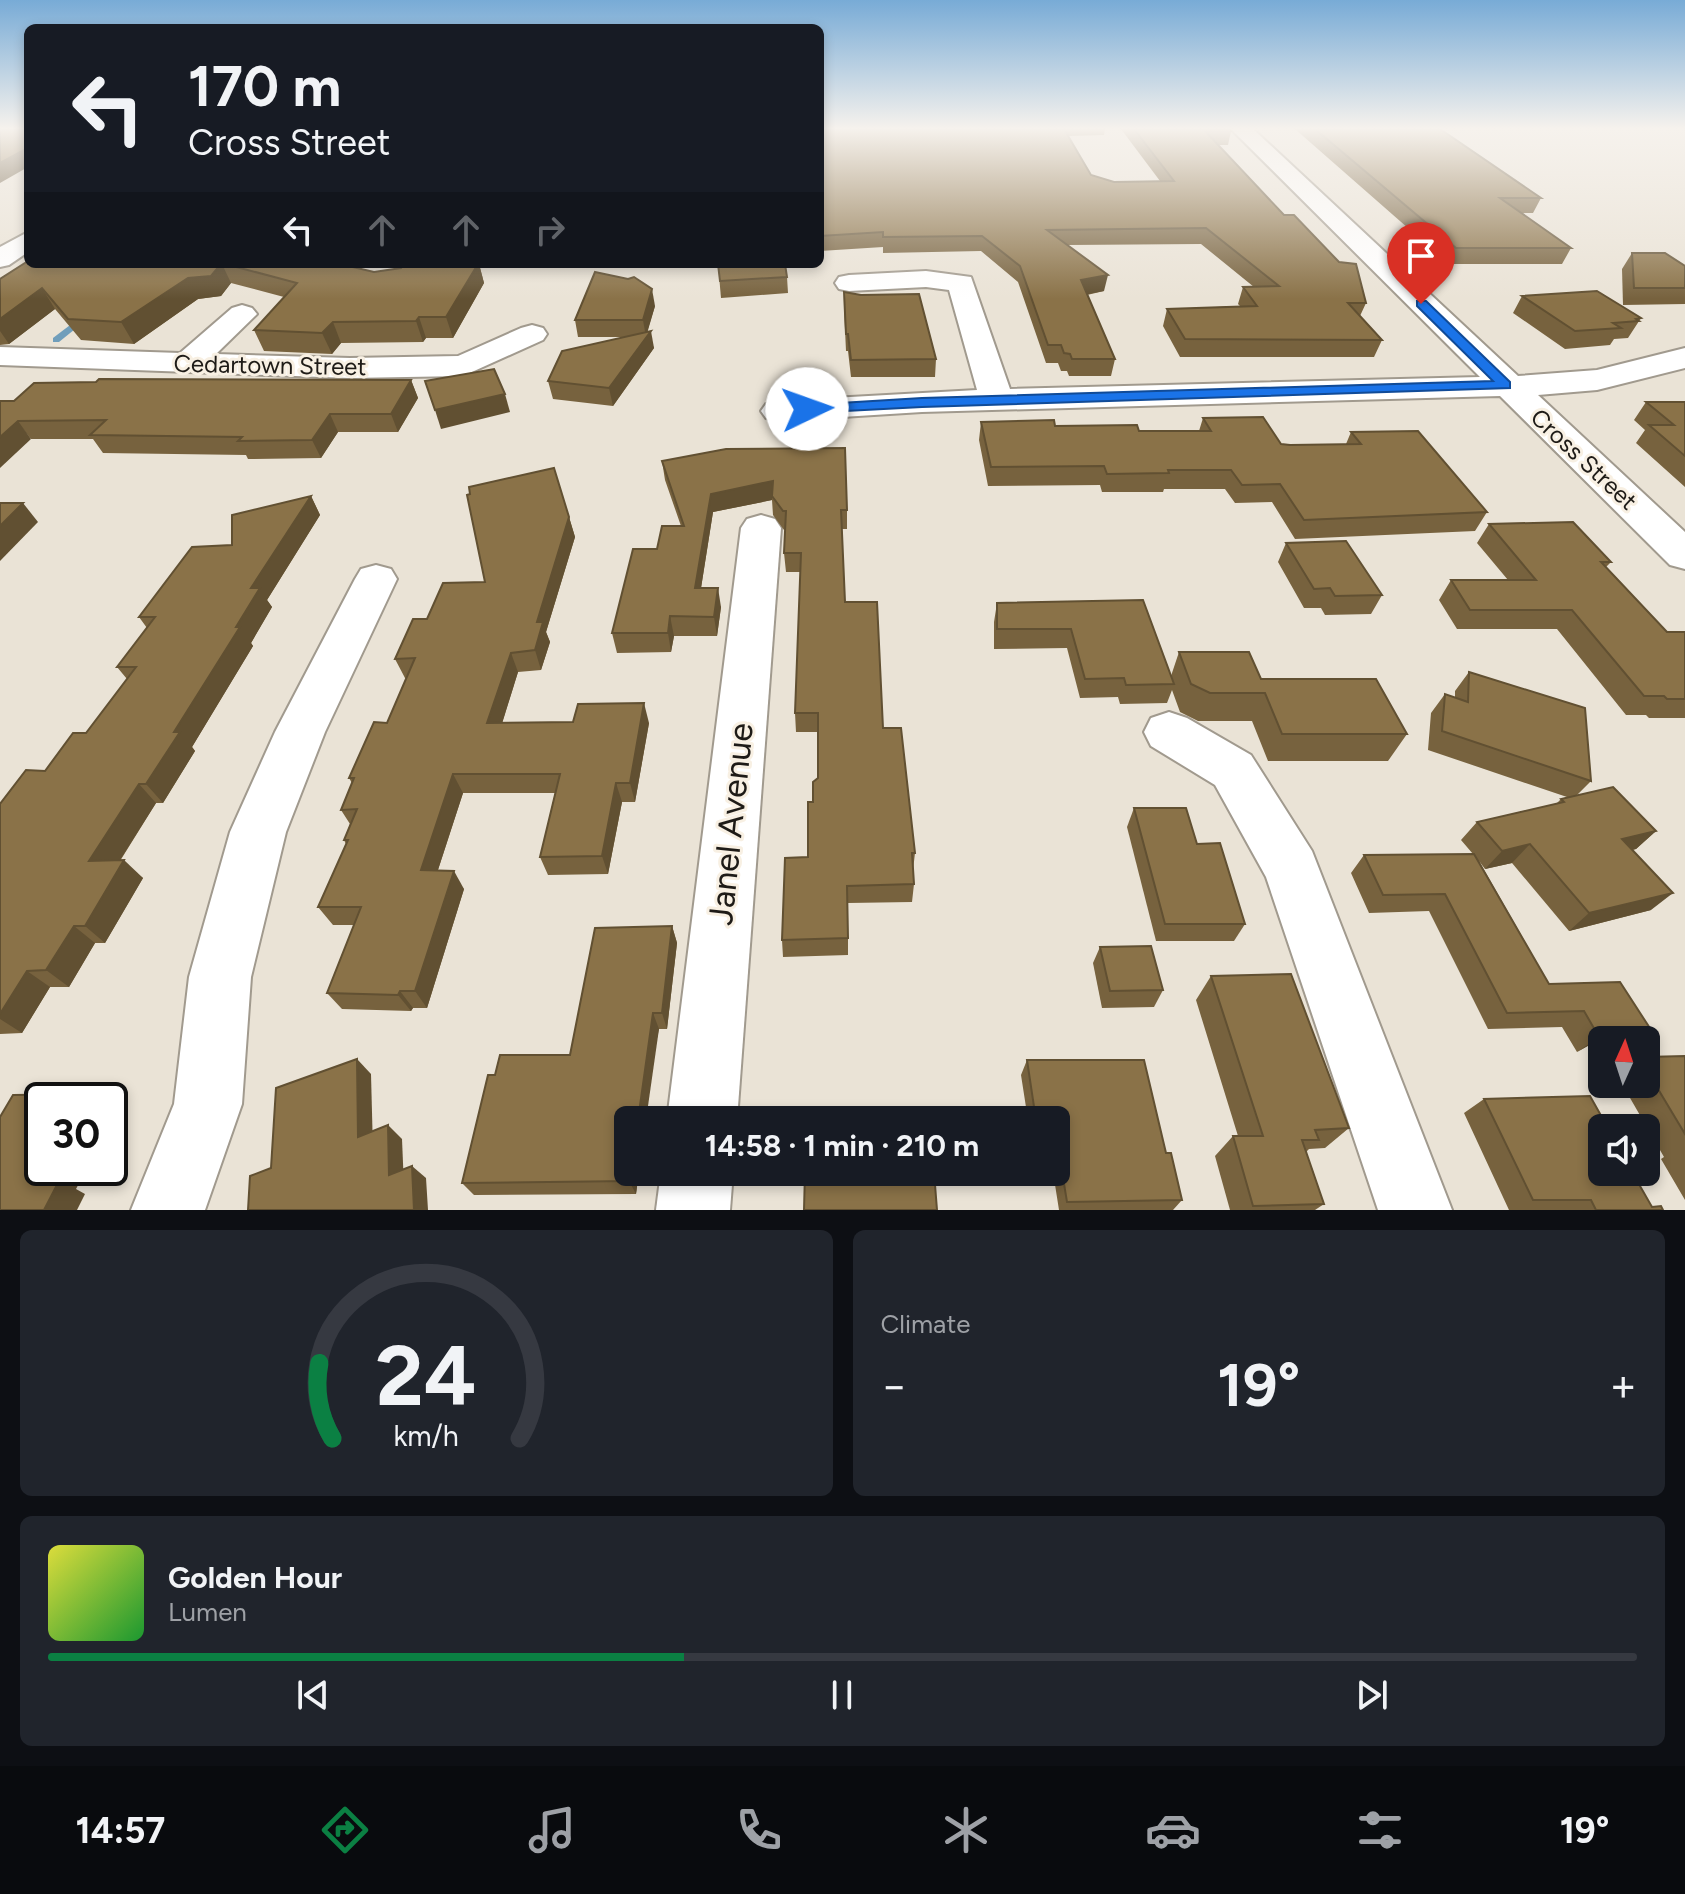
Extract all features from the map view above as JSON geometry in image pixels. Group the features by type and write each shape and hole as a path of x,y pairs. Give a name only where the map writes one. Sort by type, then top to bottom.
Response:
{"street":[{"name":"Cross Street","path":"1299,185 1685,555"},
{"path":"0,259 24,243"},
{"path":"849,283 926,279 961,283 997,400"},
{"path":"186,364 242,314"},
{"name":"Cedartown Street","path":"0,356 350,368 463,366 532,334"},
{"path":"778,411 997,400 1597,380 1685,358"},
{"name":"Janel Avenue","path":"703,1106 761,528"},
{"path":"168,1210 208,1104 220,977 258,832 300,732 376,579"},
{"path":"1169,732 1233,770 1292,869 1415,1210"},
{"path":"693,1210 696,1186"}],"building":[{"path":"824,185 1256,185 1284,215 1294,215 1339,262 1356,264 1366,303 1348,303 1382,340 1185,339 1167,309 1257,306 1243,287 1279,286 1206,228 1047,230 1108,275 1081,280 1115,359 1072,359 1070,354 1064,353 1061,345 1048,345 1020,266 982,236 883,237 883,232 824,236"},
{"path":"1382,185 1523,185 1541,198 1500,198 1571,248 1456,248"},
{"path":"1632,253 1665,253 1685,266 1685,288 1634,288"},
{"path":"24,264 24,268 218,268 211,276 188,278 121,322 68,319 42,288 0,319 0,279"},
{"path":"240,268 357,268 374,272 401,268 476,268 446,317 419,317 416,321 333,322 322,333 254,330 297,283"},
{"path":"718,268 786,268 787,277 720,281"},
{"path":"595,272 628,279 634,277 652,289 643,320 575,320"},
{"path":"1597,291 1641,318 1636,319 1639,321 1613,323 1621,328 1575,331 1522,296"},
{"path":"844,292 861,295 919,294 936,359 851,360"},
{"path":"651,331 609,388 548,381 562,351"},
{"path":"494,369 505,394 435,410 425,381"},
{"path":"99,379 411,380 391,414 330,414 312,440 238,441 242,437 90,435 106,420 18,421 0,437 0,401 14,401 34,383 96,382"},
{"path":"1646,402 1685,402 1685,456 1649,425 1674,425"},
{"path":"1263,417 1281,444 1290,445 1361,444 1351,432 1418,431 1487,512 1304,520 1280,484 1242,485 1231,470 1107,474 1104,466 991,467 981,422 1054,420 1055,426 1137,425 1139,431 1211,431 1203,418"},
{"path":"845,448 847,510 841,510 845,602 877,602 883,728 901,728 915,853 912,853 914,884 847,886 848,938 782,940 785,858 808,857 808,802 813,802 813,782 818,778 818,713 795,713 801,553 784,553 786,511 772,496 773,481 711,494 695,588 718,588 714,617 670,616 668,633 612,633 633,549 657,549 662,526 684,526 662,461 726,449"},
{"path":"554,468 569,517 537,622 543,622 535,650 511,653 487,723 573,722 578,704 644,703 630,783 616,783 602,856 540,857 560,774 453,774 421,870 454,871 415,991 400,991 398,995 327,993 361,907 318,907 348,840 344,840 357,809 341,810 354,778 349,778 374,722 387,723 415,658 395,659 413,619 427,619 443,583 485,582 467,495 470,494 469,487"},
{"path":"311,496 251,588 260,588 236,627 240,627 174,732 180,732 146,784 139,784 89,861 124,860 85,926 74,926 46,970 27,971 0,1014 0,804 26,770 45,771 73,733 86,733 136,667 117,667 155,617 139,617 192,547 232,545 232,515"},
{"path":"0,503 23,503 0,526"},
{"path":"1573,522 1611,562 1601,562 1667,632 1685,632 1685,699 1644,696 1572,610 1470,610 1451,580 1536,580 1489,524"},
{"path":"1346,541 1382,595 1335,596 1330,588 1314,589 1286,543"},
{"path":"1143,600 1174,684 1126,685 1124,678 1085,679 1071,629 997,629 997,603"},
{"path":"1179,652 1249,652 1261,679 1376,679 1407,734 1282,734 1265,693 1210,693 1191,684"},
{"path":"1469,672 1585,708 1591,781 1442,731 1445,694 1468,702"},
{"path":"1613,787 1656,831 1622,839 1673,893 1589,913 1530,844 1502,851 1477,822 1564,802 1561,799"},
{"path":"1134,808 1186,808 1197,844 1220,843 1245,924 1165,924"},
{"path":"1474,854 1549,984 1620,982 1649,1026 1593,1026 1584,1011 1507,1013 1445,894 1383,895 1364,855"},
{"path":"672,926 662,1013 653,1013 640,1106 614,1106 614,1181 462,1183 488,1075 495,1075 500,1055 570,1055 595,928"},
{"path":"1151,946 1163,990 1110,991 1100,947"},
{"path":"1291,974 1349,1128 1315,1130 1319,1140 1302,1140 1324,1204 1253,1206 1233,1136 1263,1136 1211,976"},
{"path":"1685,1056 1685,1134 1660,1092 1660,1057"},
{"path":"357,1059 358,1137 388,1125 389,1175 412,1166 414,1210 248,1210 250,1176 271,1168 276,1088"},
{"path":"1027,1060 1144,1060 1166,1153 1171,1153 1182,1200 1067,1202 1064,1186 1070,1186 1070,1106 1034,1106"},
{"path":"13,1095 24,1095 24,1186 56,1186 44,1210 0,1210 0,1117"},
{"path":"1588,1096 1600,1114 1588,1114 1588,1186 1640,1186 1652,1207 1661,1206 1663,1210 1596,1210 1591,1200 1533,1200 1484,1099"},
{"path":"805,1186 935,1186 937,1210 804,1210"}],"waterway":[{"path":"56,340 81,321"}],"route":[{"path":"807,409 922,402 1505,385 1421,304"}]}
